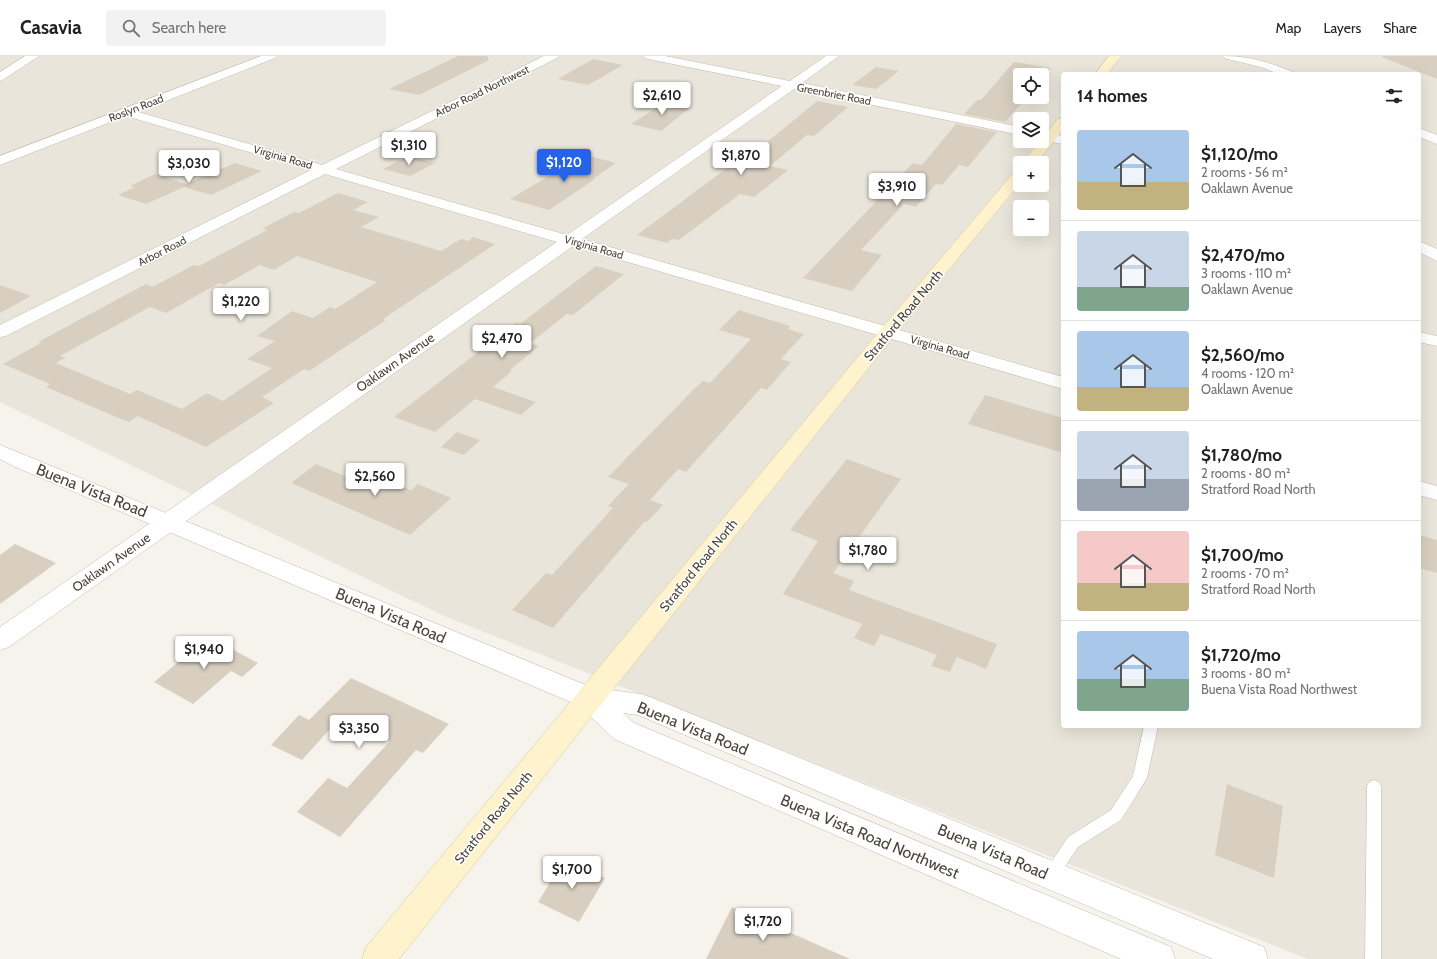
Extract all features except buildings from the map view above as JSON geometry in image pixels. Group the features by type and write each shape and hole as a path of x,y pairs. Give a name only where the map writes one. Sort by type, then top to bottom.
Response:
{"main road":[{"path":"1103,72 1116,56"},
{"path":"1035,156 1061,125"},
{"name":"Stratford Road North","path":"378,959 888,332 1013,182"}],"street":[{"path":"0,77 33,56"},
{"name":"Roslyn Road","path":"0,161 271,56"},
{"name":"Arbor Road Northwest","path":"324,169 553,56"},
{"name":"Greenbrier Road","path":"648,56 1013,130"},
{"name":"Oaklawn Avenue","path":"0,640 833,56"},
{"path":"1228,56 1268,66 1284,72"},
{"name":"Virginia Road","path":"125,112 1061,382"},
{"path":"1421,133 1437,140"},
{"name":"Arbor Road","path":"0,332 324,169"},
{"path":"1421,247 1437,256"},
{"path":"1421,337 1437,341"},
{"name":"Buena Vista Road","path":"0,451 27,464 168,521 589,698 641,705 1252,959"},
{"path":"1421,489 1437,493"},
{"name":"Buena Vista Road Northwest","path":"589,698 624,731 1159,959"}],"lane":[{"path":"1051,875 1073,842 1116,815 1140,778 1150,728"},
{"path":"1373,959 1374,786"}],"shaded area":[{"path":"0,56 1437,56 1437,959 1308,959 444,616 0,402"}]}
